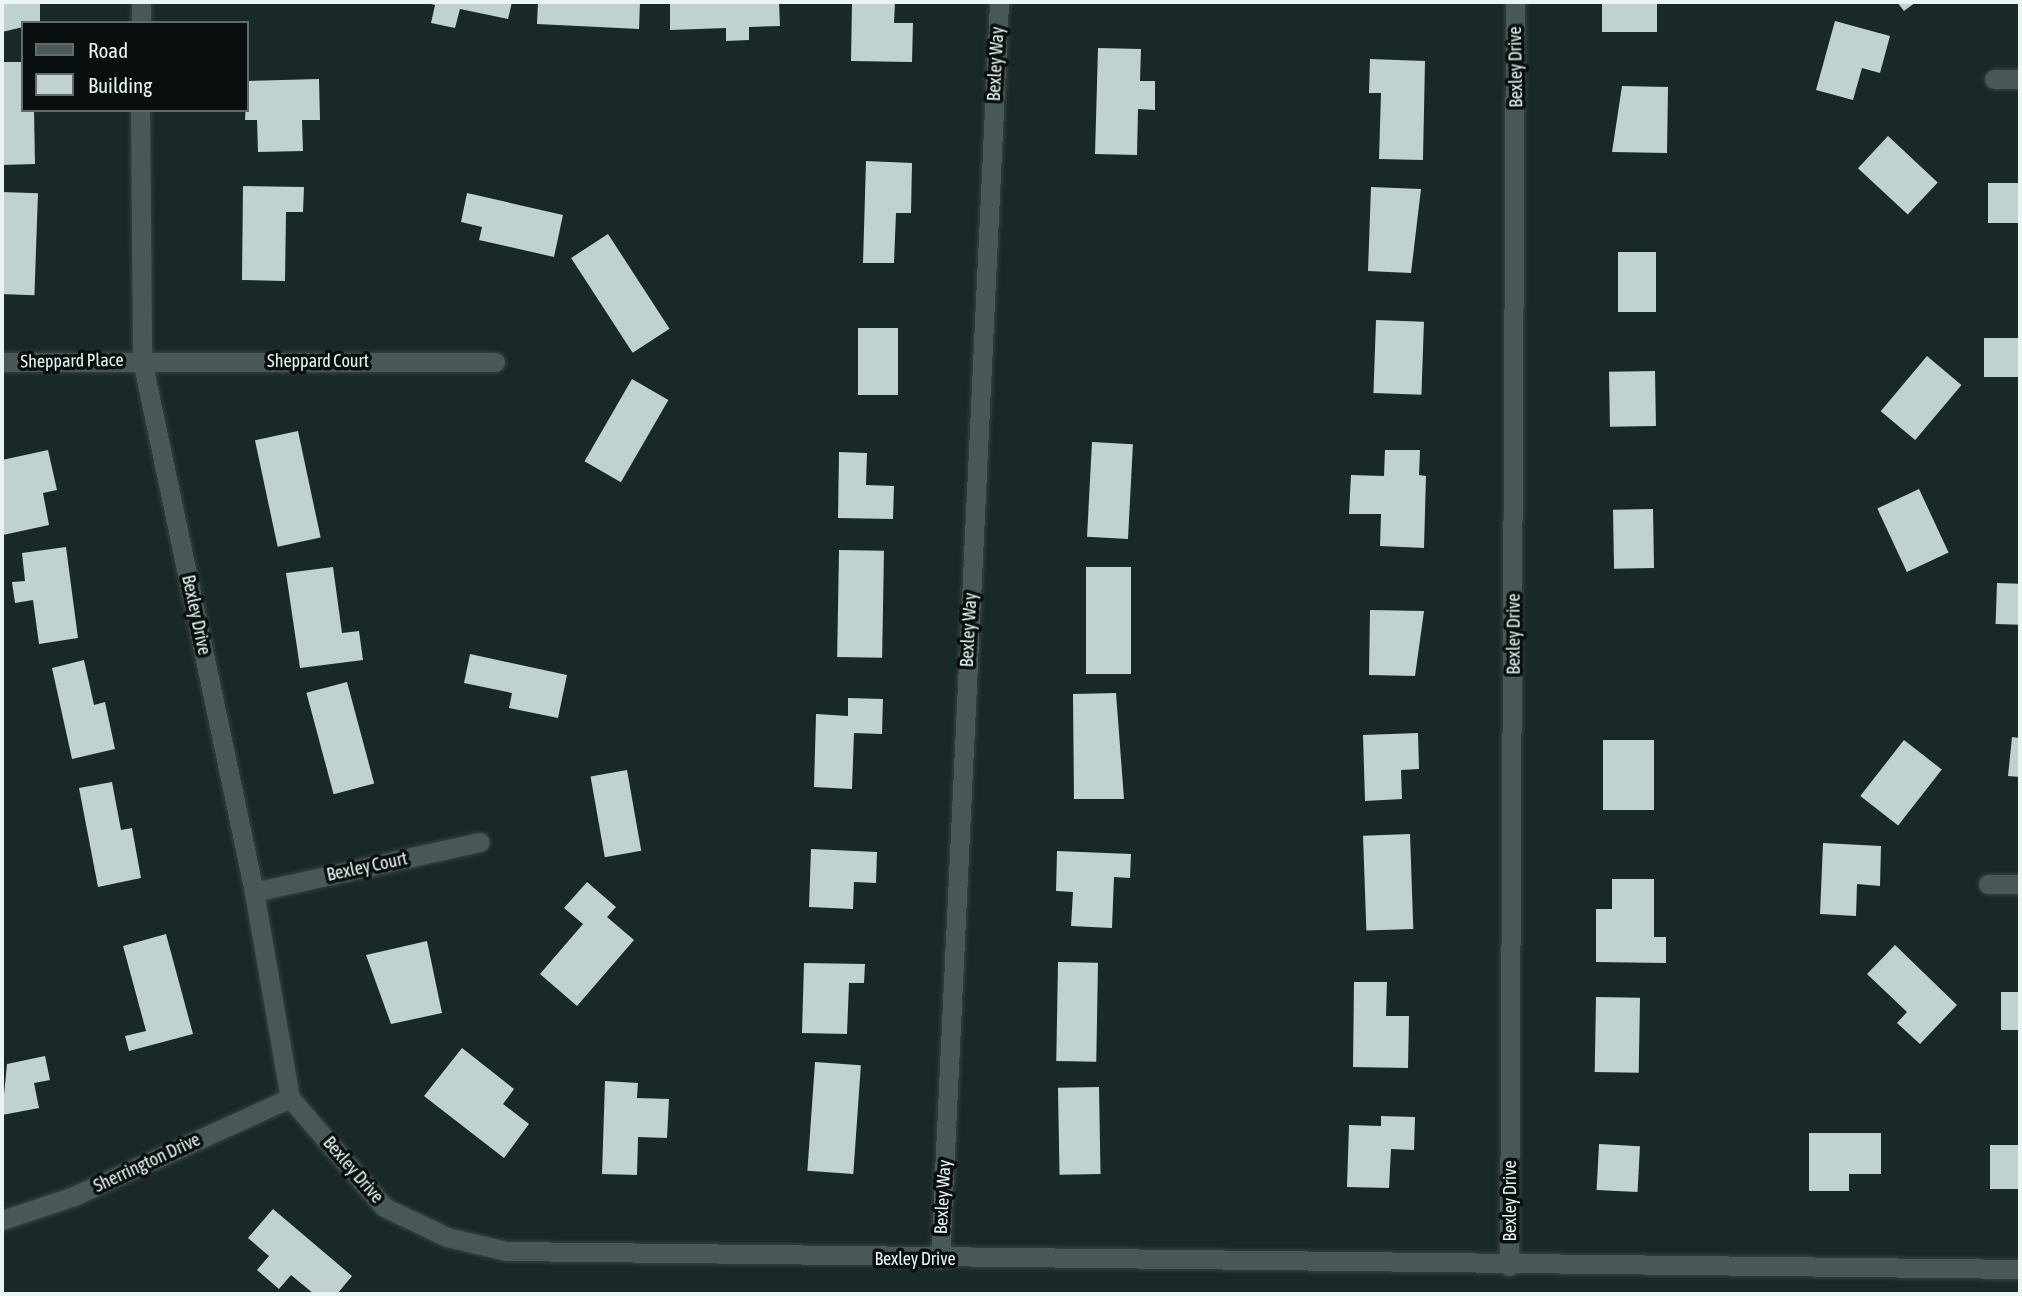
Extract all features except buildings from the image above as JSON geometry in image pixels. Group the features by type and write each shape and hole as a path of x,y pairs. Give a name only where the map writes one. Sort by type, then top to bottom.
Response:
{"street":[{"path":"141,2 141,21"},
{"name":"Bexley Way","path":"940,1259 999,2"},
{"name":"Bexley Drive","path":"1509,1266 1515,2"},
{"path":"1994,79 2020,79"},
{"name":"Bexley Drive","path":"140,112 142,360 254,892 290,1098 384,1207 447,1237 506,1251 1509,1266 2020,1269"},
{"name":"Sheppard Place","path":"2,362 142,360"},
{"name":"Sheppard Court","path":"142,360 495,362"},
{"name":"Bexley Court","path":"254,892 480,842"},
{"path":"1988,884 2020,884"},
{"name":"Sherrington Drive","path":"2,1220 74,1196 290,1098"}]}
